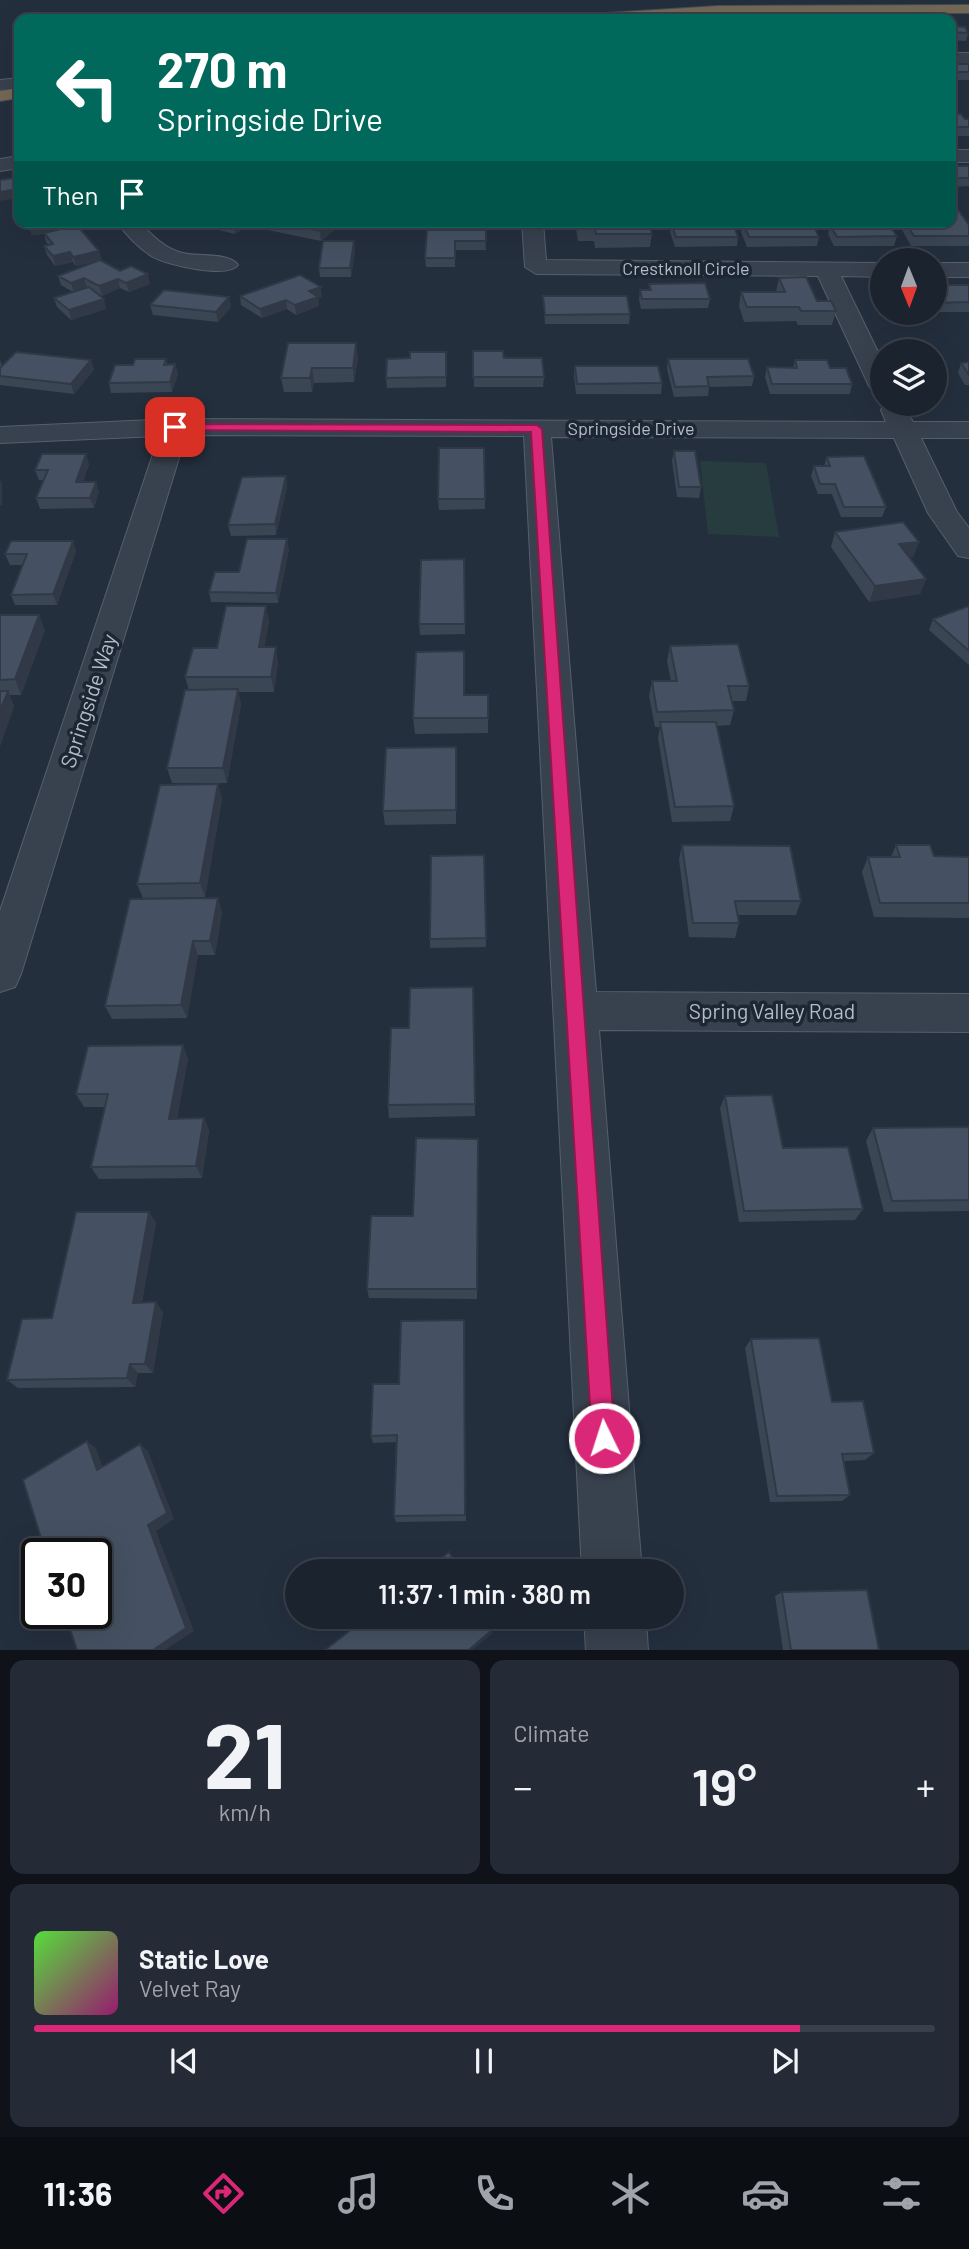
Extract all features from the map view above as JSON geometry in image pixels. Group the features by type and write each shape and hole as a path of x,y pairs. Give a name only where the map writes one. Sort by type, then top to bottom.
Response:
{"highway":[{"path":"770,0 969,8"},
{"path":"661,14 718,10 969,8"}],"street":[{"path":"133,228 151,247 170,259 227,265"},
{"name":"Crestknoll Circle","path":"533,228 536,267 870,270"},
{"path":"826,270 870,361"},
{"path":"947,270 969,270"},
{"path":"897,417 943,513 969,549"},
{"name":"Springside Drive","path":"6,432 175,427 537,429 897,417 969,430"},
{"name":"Springside Way","path":"0,974 155,497 175,427"},
{"path":"537,429 611,1559"},
{"name":"Spring Valley Road","path":"576,1011 969,1013"},
{"path":"616,1629 617,1650"}],"green space":[{"path":"700,461 766,463 779,537 708,534"}],"building":[{"path":"956,26 965,27 968,33 956,32"},
{"path":"956,64 969,64 969,72 956,72"},
{"path":"956,114 969,119 969,127 956,127"},
{"path":"956,166 969,166 969,178 956,178"},
{"path":"14,178 14,190 0,192 0,180"},
{"path":"956,211 959,211 969,225 969,236 914,236 909,228 956,228"},
{"path":"80,228 99,251 73,257 70,252 53,256 44,246 53,244 44,233"},
{"path":"595,228 650,228 652,234 596,234"},
{"path":"673,228 735,228 738,237 676,237"},
{"path":"745,228 815,228 819,237 749,237"},
{"path":"832,228 891,228 897,236 837,237"},
{"path":"427,230 486,230 486,241 455,241 455,258 425,258"},
{"path":"323,241 354,241 350,268 319,268"},
{"path":"100,260 120,271 131,266 148,274 126,283 118,279 99,286 84,278 71,283 58,276"},
{"path":"300,275 321,287 309,291 318,297 295,305 286,300 260,309 240,296"},
{"path":"806,277 817,301 831,301 836,311 801,311 799,307 747,307 741,292 785,292 779,278"},
{"path":"705,283 710,299 642,299 640,290 651,290 649,284"},
{"path":"947,285 969,285 969,302 947,303"},
{"path":"89,287 104,299 69,310 54,298"},
{"path":"164,290 229,297 216,312 150,305"},
{"path":"543,296 627,296 630,314 545,315"},
{"path":"288,343 356,343 353,368 312,368 310,378 281,378"},
{"path":"473,351 503,351 504,358 542,358 544,377 473,377"},
{"path":"16,352 91,360 71,384 0,376 0,368"},
{"path":"410,352 446,352 446,377 386,378 387,359 410,358"},
{"path":"135,359 166,359 164,365 175,364 170,382 109,383 115,365 133,365"},
{"path":"668,359 748,359 754,376 707,377 709,386 675,387"},
{"path":"795,360 827,360 830,368 846,368 852,384 772,384 767,367 797,368"},
{"path":"969,362 969,375 961,363"},
{"path":"575,366 658,366 662,383 577,384"},
{"path":"439,448 484,448 485,499 438,499"},
{"path":"674,451 695,451 701,487 679,487"},
{"path":"42,454 86,454 76,482 96,482 90,498 36,498 48,470 35,470"},
{"path":"864,456 886,507 844,507 835,484 820,484 814,466 830,466 827,457"},
{"path":"286,476 275,524 228,525 242,477"},
{"path":"903,522 919,542 899,544 926,579 875,586 835,532"},
{"path":"247,539 287,539 276,593 209,592 215,572 239,572"},
{"path":"11,541 73,541 53,594 11,595 27,554 5,554"},
{"path":"464,559 465,624 419,624 421,560"},
{"path":"226,606 266,606 259,647 276,647 271,677 185,677 193,648 217,648"},
{"path":"969,606 969,651 933,619"},
{"path":"0,615 39,615 15,679 0,680"},
{"path":"738,644 749,686 728,686 734,710 657,712 652,681 677,681 670,646"},
{"path":"464,651 464,695 488,695 488,718 413,718 416,652"},
{"path":"238,689 223,768 167,768 185,690"},
{"path":"0,691 8,691 0,711"},
{"path":"660,722 716,722 734,806 675,807"},
{"path":"456,747 456,810 383,811 386,748"},
{"path":"218,784 200,883 137,884 160,785"},
{"path":"682,845 790,846 801,901 735,901 739,923 693,923"},
{"path":"896,845 930,845 934,856 969,857 969,903 880,903 868,857 900,857"},
{"path":"484,855 486,938 430,939 431,856"},
{"path":"218,898 210,941 193,941 181,1005 105,1006 130,899"},
{"path":"473,987 475,1104 388,1105 391,1028 409,1028 410,988"},
{"path":"183,1045 169,1119 204,1118 196,1166 91,1167 108,1094 76,1094 88,1046"},
{"path":"772,1095 783,1148 848,1147 863,1209 744,1211 725,1096"},
{"path":"969,1127 969,1200 892,1201 873,1128"},
{"path":"416,1138 478,1139 477,1289 367,1289 371,1216 413,1216"},
{"path":"76,1212 149,1212 133,1303 156,1302 145,1364 130,1364 127,1378 7,1380 22,1319 52,1318"},
{"path":"464,1320 465,1515 394,1516 397,1435 371,1436 373,1384 399,1384 401,1321"},
{"path":"819,1338 832,1402 863,1401 874,1453 842,1454 850,1495 777,1496 751,1339"},
{"path":"87,1441 97,1470 140,1444 167,1513 148,1525 186,1628 153,1650 77,1650 70,1629 112,1629 112,1538 41,1538 23,1480"},
{"path":"449,1552 453,1559 440,1559"},
{"path":"867,1590 879,1650 791,1650 782,1592"},
{"path":"352,1629 492,1630 469,1650 325,1650"}],"route":[{"path":"175,427 537,429 604,1438"}]}
